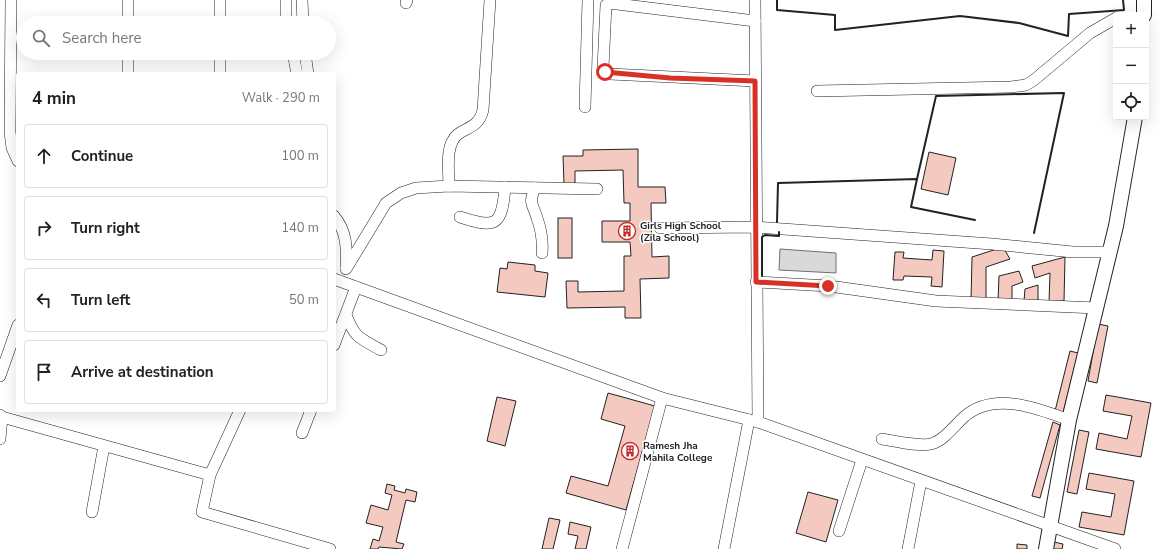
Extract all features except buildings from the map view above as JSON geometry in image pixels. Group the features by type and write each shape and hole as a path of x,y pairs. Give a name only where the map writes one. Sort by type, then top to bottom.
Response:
{"main road":[{"path":"1144,0 1144,12"},
{"path":"1046,549 1069,420 1110,252 1134,120"}],"street":[{"path":"11,0 5,131 16,157"},
{"path":"128,0 128,16"},
{"path":"220,0 220,16"},
{"path":"286,0 286,16"},
{"path":"302,0 303,16"},
{"path":"449,186 452,142 456,136 479,122 481,116 490,0"},
{"path":"585,107 588,0"},
{"path":"724,549 753,421 756,282 755,0"},
{"path":"755,21 609,3 606,5 604,68 605,72 610,74 755,81"},
{"path":"817,91 1011,87 1026,85 1090,33 1113,20"},
{"path":"128,60 128,72"},
{"path":"220,60 220,72"},
{"path":"294,60 297,72"},
{"path":"306,60 308,72"},
{"path":"346,269 380,213 392,198 416,188 449,186 597,189"},
{"path":"460,217 486,225 494,223 504,206 505,187"},
{"path":"535,188 531,196 531,204 538,219 543,245 542,253"},
{"path":"336,218 341,224 344,232 347,252 345,283"},
{"path":"660,228 755,227 992,244 1073,252 1110,252"},
{"path":"336,280 662,398 753,421 1115,549"},
{"path":"756,282 828,286 936,301 1096,308"},
{"path":"336,340 356,287"},
{"path":"346,315 353,332 358,338 381,350"},
{"path":"0,376 16,331"},
{"path":"622,549 662,398"},
{"path":"882,439 919,445 934,443 973,411 992,405 1029,406 1069,420"},
{"path":"239,412 210,475 202,512 330,549"},
{"path":"302,433 310,412"},
{"path":"0,439 1,416 210,475"},
{"path":"92,512 104,446"},
{"path":"839,532 862,460"},
{"path":"908,549 921,481"}],"shaded area":[{"path":"780,249 836,253 836,273 779,270"}],"wall":[{"path":"777,0 777,10 835,15 835,30 960,16 1019,23 1068,36 1069,14 1124,10 1123,0"},
{"path":"917,179 936,96 1064,93 1034,233"},
{"path":"777,222 778,183 917,179 911,207 975,220"},
{"path":"762,276 762,237 765,235 779,236 779,232"}],"place":[{"name":"Girls High School (Zila School)","path":"627,231"},
{"name":"Ramesh Jha Mahila College","path":"630,451"}],"route":[{"path":"605,72 610,74 670,78 755,81 756,282 828,286"}]}
